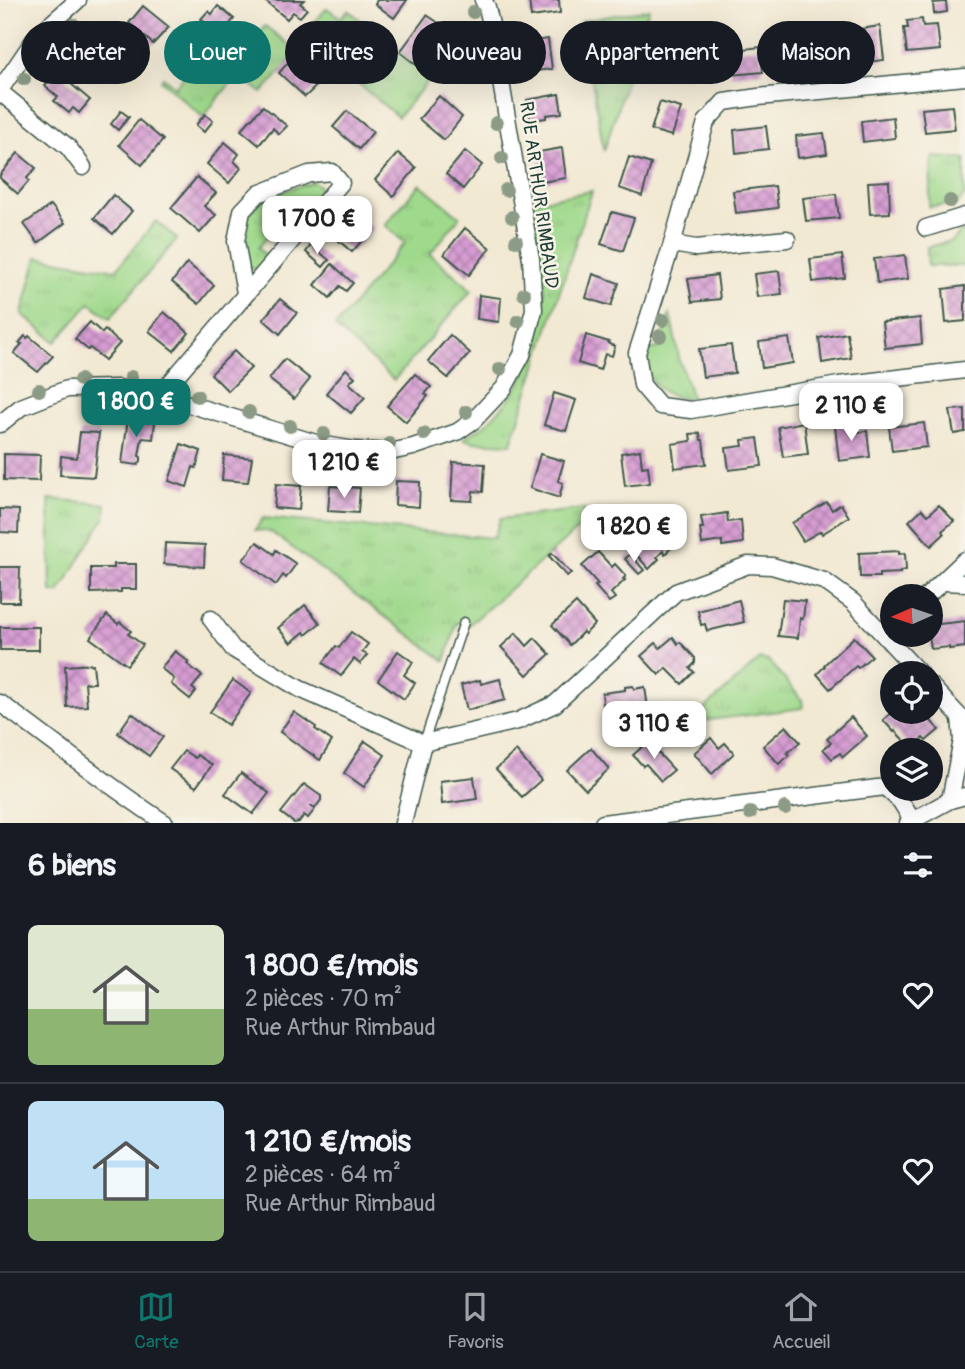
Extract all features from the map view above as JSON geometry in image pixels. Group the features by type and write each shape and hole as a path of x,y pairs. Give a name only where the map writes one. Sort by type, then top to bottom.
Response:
{"street":[{"path":"78,0 36,37 0,91 68,147 83,167"},
{"name":"RUE ARTHUR RIMBAUD","path":"0,423 21,407 67,389 118,388 185,403 319,444 355,450 390,452 413,447 457,432 473,421 504,388 522,355 534,310 531,259 488,2"},
{"path":"965,77 724,102 706,122 673,244 637,353 642,385 660,405 691,410 839,385 965,370"},
{"path":"158,397 341,183 332,172 309,174 258,194 242,211 236,241 245,293"},
{"path":"926,228 965,216"},
{"path":"673,244 696,248 787,239"},
{"path":"941,584 965,560"},
{"path":"211,618 233,649 300,689 423,743 518,721 555,704 676,592 748,565 772,566 824,581 880,624"},
{"path":"943,582 965,583"},
{"path":"603,823 885,787 901,802 910,821 958,798 963,719 943,698"},
{"path":"0,703 136,805 165,823"},
{"path":"403,823 423,743"}],"lane":[{"path":"423,743 464,622"}],"green space":[{"path":"327,8 341,18 348,10 362,21 315,21"},
{"path":"649,9 645,21 582,21"},
{"path":"271,31 285,42 285,67 271,83"},
{"path":"398,50 412,61 412,84 426,84 398,117 359,84 398,84"},
{"path":"166,84 175,87 178,84 230,84 203,117"},
{"path":"251,84 270,84 262,93"},
{"path":"593,84 625,84 604,151"},
{"path":"932,157 965,159 965,194 958,204 929,207"},
{"path":"313,182 323,191 322,195 310,210 298,201 258,248 269,258 258,268 252,269 247,265 243,235 251,210 280,192"},
{"path":"420,184 460,217 430,254 472,290 394,380 335,327 405,243 385,225"},
{"path":"592,191 511,444 463,439 485,425 506,403 520,383 533,355 541,325 545,291 531,202"},
{"path":"156,221 177,239 110,318 90,303 56,342 22,314 37,257 116,270"},
{"path":"962,231 965,232 965,266 928,266 927,247 952,241"},
{"path":"670,314 680,362 692,398 681,398 663,391 656,386 648,370 647,350 658,348"},
{"path":"49,499 106,504 105,517 59,593 51,592"},
{"path":"584,509 587,521 469,625 457,623 445,661 271,532 255,530 263,518 494,538 500,519"},
{"path":"760,659 769,661 802,700 803,708 701,721 701,712"}],"building":[{"path":"264,0 304,0 300,3 307,9 300,17 293,12 287,19"},
{"path":"377,0 407,0 394,18 375,4"},
{"path":"529,0 559,0 560,13 531,17"},
{"path":"946,2 947,12 934,14 933,3"},
{"path":"143,6 164,23 164,32 153,44 150,41 150,21 131,21"},
{"path":"218,6 234,19 201,19 208,11 212,14"},
{"path":"427,15 436,21 423,21"},
{"path":"922,19 923,26 937,25 940,50 907,53 904,28 908,28 907,21"},
{"path":"880,26 884,60 875,61 875,27"},
{"path":"412,36 412,61 400,52"},
{"path":"546,39 552,69 546,70"},
{"path":"757,47 757,73 743,74 743,49"},
{"path":"285,66 285,79 279,73"},
{"path":"71,84 90,100 79,113 73,108 69,113 54,101 58,97 45,86"},
{"path":"291,84 319,84 305,97"},
{"path":"559,94 562,113 530,120 527,100"},
{"path":"439,96 462,117 444,140 419,119"},
{"path":"660,102 681,108 672,136 651,130"},
{"path":"263,106 287,126 279,134 273,128 259,145 241,130"},
{"path":"952,106 955,129 925,132 922,109"},
{"path":"121,111 129,117 118,130 111,124"},
{"path":"347,111 373,132 359,149 333,127"},
{"path":"205,114 213,121 204,132 196,125"},
{"path":"893,117 895,138 863,142 861,121"},
{"path":"139,120 163,140 142,165 119,145"},
{"path":"766,126 769,149 736,153 734,130"},
{"path":"824,133 827,154 798,158 796,136"},
{"path":"225,142 239,154 234,161 241,168 229,183 207,164"},
{"path":"562,148 566,178 542,182 539,152"},
{"path":"465,151 482,165 463,189 446,174"},
{"path":"18,153 36,168 18,194 0,175"},
{"path":"398,153 416,168 393,196 375,180"},
{"path":"629,157 651,164 642,196 619,188"},
{"path":"197,177 216,193 204,206 216,215 200,233 171,208"},
{"path":"889,181 890,213 870,214 868,182"},
{"path":"775,186 778,208 736,213 733,191"},
{"path":"836,194 839,218 806,221 803,198"},
{"path":"113,195 132,211 113,234 94,218"},
{"path":"51,205 65,223 38,243 24,224"},
{"path":"355,212 373,228 352,252 332,235"},
{"path":"612,212 634,218 623,251 601,244"},
{"path":"465,228 490,248 469,275 444,254"},
{"path":"311,245 329,260 323,267 306,252"},
{"path":"842,255 845,278 813,282 810,259"},
{"path":"905,255 908,279 877,283 874,259"},
{"path":"187,263 214,285 199,304 172,282"},
{"path":"332,264 353,283 346,291 340,286 330,298 315,285"},
{"path":"779,271 782,294 757,297 754,274"},
{"path":"593,274 619,283 611,306 586,298"},
{"path":"717,275 720,299 692,302 688,279"},
{"path":"965,286 965,321 946,323 943,289"},
{"path":"479,295 501,298 499,322 477,319"},
{"path":"280,299 297,313 280,334 263,319"},
{"path":"164,312 189,333 174,351 149,331"},
{"path":"920,318 922,344 885,348 882,322"},
{"path":"90,322 102,333 105,330 120,343 105,360 75,339"},
{"path":"847,333 851,358 822,363 819,338"},
{"path":"450,335 470,353 448,378 428,361"},
{"path":"586,335 615,346 612,356 605,354 600,370 578,363"},
{"path":"25,336 29,336 53,356 38,372 14,353"},
{"path":"789,338 793,363 762,368 759,342"},
{"path":"731,345 735,373 703,377 699,349"},
{"path":"234,351 251,368 228,391 211,374"},
{"path":"285,359 310,379 294,399 269,379"},
{"path":"346,369 355,377 349,383 365,397 351,413 326,393"},
{"path":"415,374 431,387 425,394 428,396 406,422 387,406"},
{"path":"554,393 576,400 566,431 544,425"},
{"path":"965,409 965,432 954,434 950,410"},
{"path":"128,418 155,422 153,439 142,438 139,456 141,461 138,465 122,463"},
{"path":"804,422 808,454 783,457 778,427"},
{"path":"839,423 850,425 851,433 867,431 870,457 839,461 835,427"},
{"path":"924,423 927,447 892,451 889,427"},
{"path":"80,432 99,433 94,477 60,475 61,456 77,458"},
{"path":"700,433 706,464 675,468 672,444 691,441 690,434"},
{"path":"758,438 762,466 729,470 726,448 743,446 742,440"},
{"path":"181,444 201,451 187,487 169,481"},
{"path":"640,450 642,467 648,466 650,483 625,486 621,453"},
{"path":"4,454 40,455 39,481 4,480"},
{"path":"540,454 564,461 558,481 563,483 559,498 530,488"},
{"path":"224,455 252,458 248,482 222,480"},
{"path":"453,462 485,464 483,492 473,491 472,501 451,500"},
{"path":"396,481 420,482 419,507 395,505"},
{"path":"276,484 301,486 299,510 274,508"},
{"path":"330,486 360,488 358,513 328,511"},
{"path":"827,502 832,510 841,504 849,517 822,534 821,531 803,541 792,523"},
{"path":"939,505 954,521 931,546 909,521 922,509 928,515"},
{"path":"0,509 19,510 18,533 0,532"},
{"path":"727,513 728,522 741,520 743,543 722,546 722,541 702,544 701,517"},
{"path":"658,528 674,545 665,554 663,551 649,569 633,551"},
{"path":"257,542 274,554 276,550 296,564 286,578 283,575 276,585 243,560"},
{"path":"165,543 205,545 204,567 164,564"},
{"path":"899,551 899,554 905,553 906,570 879,574 879,577 860,577 859,553"},
{"path":"598,552 612,567 615,564 626,576 611,593 615,598 609,602 582,566"},
{"path":"552,553 571,573 567,576 549,556"},
{"path":"630,554 644,570 639,574 625,559"},
{"path":"114,564 136,564 136,589 91,593 91,568 114,568"},
{"path":"0,567 20,567 19,602 0,602"},
{"path":"783,599 805,601 798,638 778,636"},
{"path":"739,600 744,622 707,631 705,624 701,625 698,611"},
{"path":"576,603 595,624 570,645 552,625"},
{"path":"305,605 320,623 291,643 278,628"},
{"path":"107,615 131,631 128,634 143,645 127,665 90,638"},
{"path":"965,621 965,647 943,648 943,624"},
{"path":"0,627 39,627 39,650 0,650"},
{"path":"351,632 368,644 362,652 367,655 360,664 354,659 341,676 323,663"},
{"path":"516,633 527,646 535,638 550,654 527,675 501,647"},
{"path":"673,637 695,658 695,663 690,668 694,672 682,684 666,668 659,675 641,656 656,643 660,648"},
{"path":"854,637 872,656 830,689 817,674"},
{"path":"175,651 202,676 192,688 196,691 190,699 171,684 174,679 161,668"},
{"path":"398,651 413,662 404,675 415,683 404,699 378,680"},
{"path":"93,664 95,683 85,683 87,706 67,707 65,666"},
{"path":"500,679 505,700 467,710 461,685"},
{"path":"233,680 251,693 228,725 210,712"},
{"path":"633,686 634,689 645,687 648,708 604,713 602,693 625,690 625,687"},
{"path":"294,712 332,741 320,760 280,732"},
{"path":"132,713 163,737 149,756 118,733"},
{"path":"851,717 867,736 843,757 840,753 832,759 823,749 831,743 827,739"},
{"path":"887,724 934,724 939,730 930,738 902,738"},
{"path":"786,726 800,742 779,764 763,746"},
{"path":"711,738 719,748 725,743 734,753 712,774 694,753"},
{"path":"365,741 385,755 364,787 344,773"},
{"path":"648,742 674,770 661,781 646,764 643,766 633,755"},
{"path":"591,748 609,769 586,790 567,770"},
{"path":"184,751 195,758 197,755 212,765 196,787 170,769"},
{"path":"516,751 541,780 522,797 496,769"},
{"path":"241,773 269,793 253,814 225,794"},
{"path":"474,777 477,799 442,804 440,781"},
{"path":"304,784 321,796 321,800 316,807 312,807 315,809 308,818 304,815 299,822 294,823 281,813"}]}
